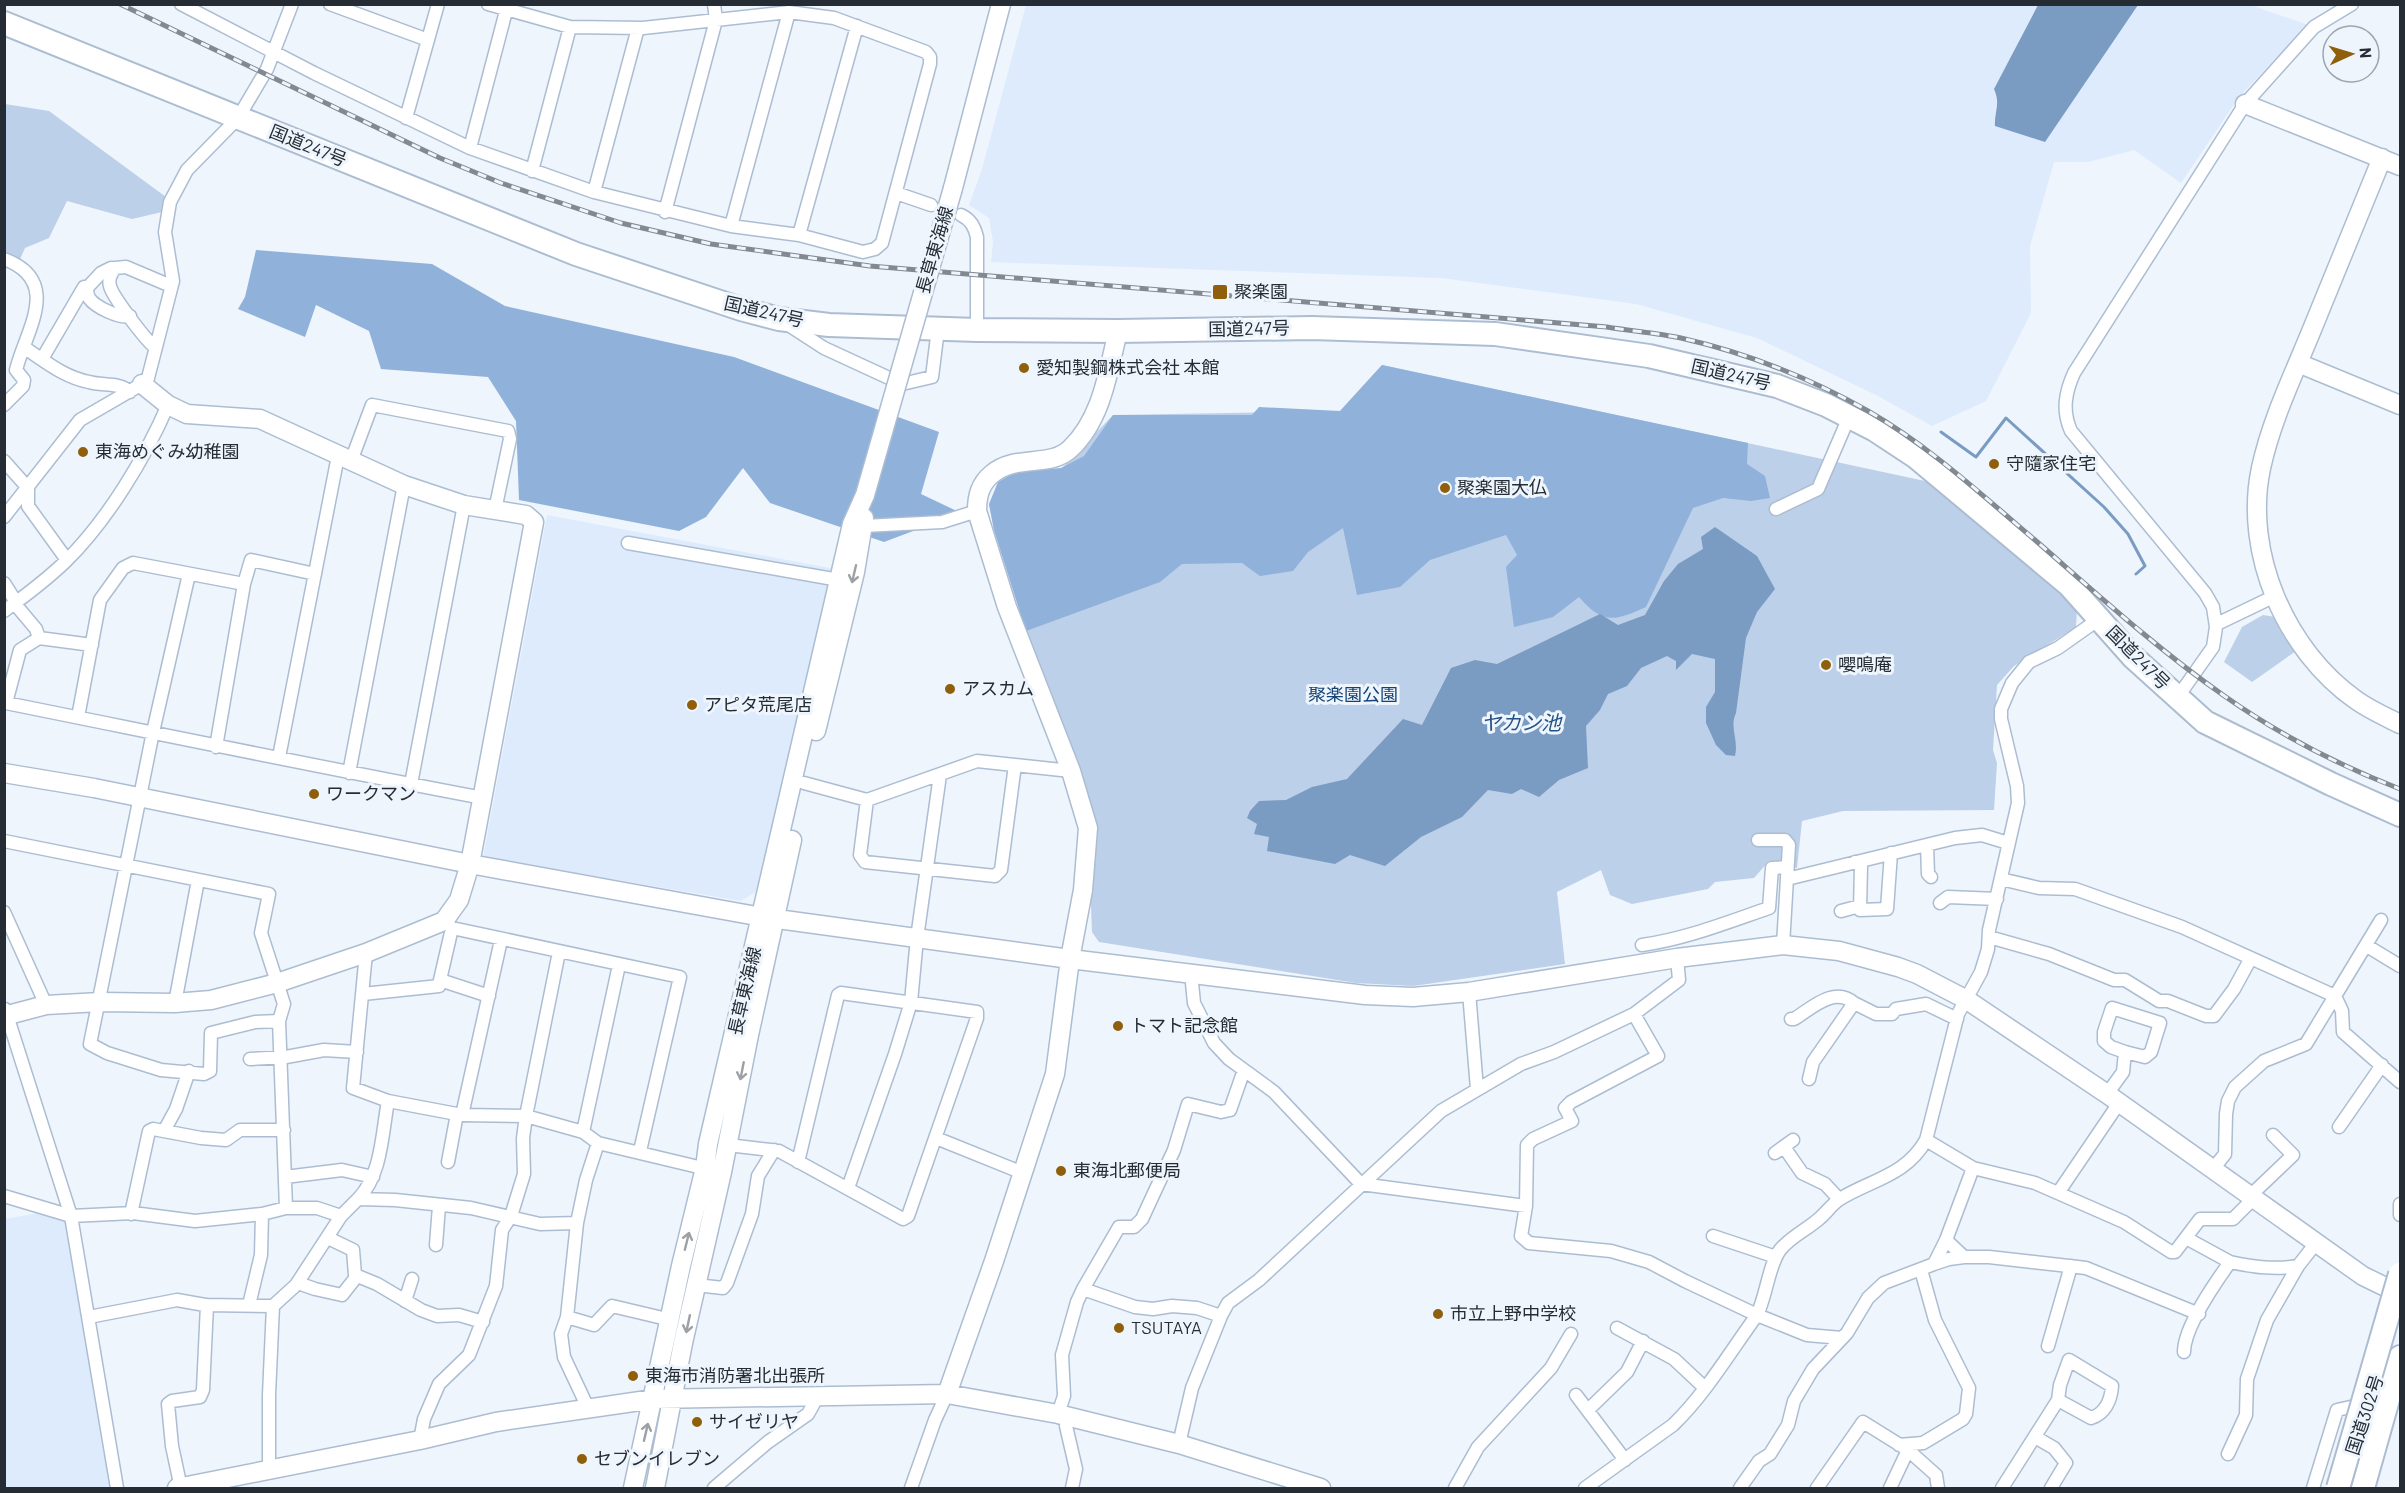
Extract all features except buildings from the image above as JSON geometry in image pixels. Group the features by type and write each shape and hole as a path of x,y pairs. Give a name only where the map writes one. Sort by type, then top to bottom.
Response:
{"highway":[{"name":"国道247号","path":"4,24 576,254 741,309 779,319 829,325 977,330 1118,331 1312,328 1495,334 1649,357 1777,386 1826,405 1875,430 1916,457 2069,585 2133,657 2205,722 2400,815"},
{"name":"国道302号","path":"2339,1488 2368,1403 2399,1287"},
{"path":"2339,1488 2399,1287"},
{"path":"2363,1488 2400,1357"},
{"name":"国道302号","path":"2373,1488 2400,1394"}],"street":[{"path":"182,4 406,118 470,148 532,171 594,192 665,212 731,226 799,235 863,252 869,252 882,243 930,57 926,52 834,18 789,12 638,28 570,27 506,11 488,4"},
{"path":"4,517 80,420 136,388 148,378 173,280 165,232 170,202 187,170 238,118 267,69 292,4"},
{"path":"330,4 428,40"},
{"path":"406,118 438,4"},
{"path":"665,212 716,20 714,4"},
{"path":"834,18 835,4"},
{"name":"長草東海線","path":"655,1488 671,1320 681,1266 714,1170 728,1145 769,918 838,580 852,524 865,495 953,188 1001,4"},
{"path":"2177,698 2213,647 2216,622 2213,607 2205,593 2071,431 2065,406 2067,389 2074,373 2245,104 2314,27 2352,4"},
{"path":"470,148 506,11"},
{"path":"731,226 789,12"},
{"path":"799,235 857,26"},
{"path":"532,171 570,27"},
{"path":"594,192 638,28"},
{"path":"2245,104 2400,166"},
{"path":"2382,158 2276,414 2261,471 2257,508 2260,542 2269,584 2299,641 2327,673 2356,700 2400,724"},
{"path":"896,193 931,205"},
{"path":"961,214 970,219 977,237 977,330"},
{"path":"4,259 27,270 34,281 37,314 28,331 25,348 16,370 24,380 23,386 4,405"},
{"path":"155,347 129,316 111,289 109,279 114,270 126,267 171,286"},
{"path":"42,359 85,288 107,269 114,270"},
{"path":"85,273 85,288 89,298 95,304 122,317 129,316"},
{"path":"779,319 824,348 902,384 932,377 938,328"},
{"path":"911,1488 935,1420 947,1394 1055,1074 1063,1028 1070,959 1083,890 1088,828 1071,771 1007,607 976,511 977,499 982,484 1003,466 1053,458 1067,452 1087,429 1103,391 1118,331"},
{"path":"25,348 63,374 90,383 136,388 187,414 260,419 404,485 464,505 526,515 534,522 470,864 459,900 448,925 439,986 363,994"},
{"path":"2298,363 2400,405"},
{"path":"12,606 67,560 114,502 155,435 168,405"},
{"path":"279,756 315,574 344,459 372,405 508,431 510,439 495,510"},
{"path":"1776,509 1818,489 1849,417"},
{"path":"4,461 28,488 28,506 67,560"},
{"path":"349,773 404,485"},
{"name":"長草東海線","path":"633,1488 663,1398 696,1285 714,1170 708,1144 804,783 855,572 864,526 865,495"},
{"path":"411,784 464,505"},
{"path":"864,526 942,522 976,511"},
{"path":"628,543 838,580"},
{"path":"216,747 244,584 251,560 315,574"},
{"path":"78,717 100,600 123,568 133,563 244,584"},
{"path":"189,574 153,732 90,1044 107,1053 162,1070 204,1074 210,1071 211,1033 255,1022 279,1021"},
{"path":"4,583 12,606 36,629 39,638"},
{"path":"2216,622 2221,622 2275,596"},
{"path":"1585,1488 1673,1425 1705,1388 1757,1315 1780,1249 1822,1217 1839,1199 1889,1177 1921,1149 1926,1140 1957,1019 1981,972 2016,815 2018,794 2001,719 2005,699 2020,671 2029,662 2058,648 2099,619"},
{"path":"92,645 39,638 20,650 5,704 153,732 216,747 279,756 349,773 483,798"},
{"path":"804,783 867,800 977,761 1071,771"},
{"path":"867,800 860,855 865,862 995,876 1001,870 1015,765"},
{"path":"4,773 470,864 769,918 1070,959 1387,997 1469,992 1677,958 1783,945 1839,951 1917,974 1967,1000 2113,1099 2363,1276 2399,1287"},
{"path":"848,1188 896,1054 911,1002 917,938 940,775"},
{"path":"1642,945 1712,927 1769,908 1772,868 1787,873 1855,862 1955,838 1982,835 2008,843"},
{"path":"1758,840 1785,840 1789,845 1783,945"},
{"path":"4,841 269,894 261,933 284,1004 279,1021 286,1208"},
{"path":"1927,845 1928,874 1931,877"},
{"path":"1855,862 1861,866 1860,910 1887,909 1891,853"},
{"path":"2001,879 2039,888 2075,889 2182,927 2335,996 2343,1011 2343,1032 2400,1082"},
{"path":"175,1003 198,880"},
{"path":"1940,903 1948,897 1997,898"},
{"path":"1841,911 1860,906"},
{"path":"4,912 46,1005"},
{"path":"2213,1169 2226,1154 2226,1114 2228,1101 2235,1087 2264,1061 2306,1044 2381,920"},
{"path":"117,1488 71,1216 6,1012 46,1005 100,1002 175,1003 212,1000 277,983 448,925 501,940 680,977 640,1151"},
{"path":"1989,937 2049,954 2114,980 2124,980 2159,1002 2168,1000 2206,1016 2214,1016 2234,989 2251,958"},
{"path":"448,1162 501,940"},
{"path":"2367,946 2400,966"},
{"path":"420,1440 424,1419 439,1384 469,1355 496,1286 502,1230 511,1216 524,1174 523,1138 526,1116 559,952"},
{"path":"366,953 353,1088 388,1101 460,1114 526,1116 582,1132 598,1143 714,1170"},
{"path":"1179,1444 1192,1388 1228,1303 1259,1280 1441,1111 1521,1064 1554,1052 1634,1014 1679,980 1677,958"},
{"path":"582,1132 619,964"},
{"path":"1191,973 1194,1003 1214,1043 1274,1092 1361,1184 1526,1206"},
{"path":"440,980 489,996"},
{"path":"1469,992 1477,1089"},
{"path":"728,1145 774,1150 903,1219 908,1216 936,1138 977,1012 841,993 837,995 798,1162"},
{"path":"1791,1019 1830,997 1843,996 1876,1014 1892,1014 1896,1009 1926,1004 1957,1019"},
{"path":"1809,1079 1813,1062 1854,1004"},
{"path":"2112,1008 2160,1023 2151,1052 2145,1057 2125,1052 2111,1047 2104,1041 2104,1032 2112,1008"},
{"path":"1634,1014 1658,1056 1571,1102 1565,1108 1572,1121 1533,1139 1527,1145 1526,1206 1521,1236 1529,1243 1611,1251 1649,1262 1757,1315 1807,1335 1842,1338"},
{"path":"250,1059 324,1050 357,1052"},
{"path":"2058,1193 2113,1099 2123,1072 2125,1052"},
{"path":"2339,1127 2382,1065"},
{"path":"1072,1488 1076,1469 1064,1415 1062,1355 1083,1288 1119,1227 1134,1227 1142,1219 1174,1150 1188,1104 1221,1112 1230,1110 1245,1070"},
{"path":"164,1131 176,1109 189,1071"},
{"path":"269,1469 269,1395 273,1306 298,1283 341,1216 369,1188 388,1101"},
{"path":"131,1214 149,1131 153,1129 226,1140 240,1130 284,1130"},
{"path":"1926,1140 1973,1168 2035,1183 2124,1222 2171,1251 2175,1251 2200,1219 2233,1219 2293,1155 2272,1135"},
{"path":"936,1138 1023,1173"},
{"path":"588,1408 564,1358 561,1334 567,1317 577,1223 586,1180 598,1143"},
{"path":"1784,1147 1802,1173 1825,1184 1839,1199"},
{"path":"696,1285 723,1288 727,1283 752,1214 758,1176 774,1150"},
{"path":"1934,1264 1946,1240 1973,1168"},
{"path":"285,1177 342,1170 373,1177"},
{"path":"4,1196 71,1216 131,1214 195,1221 262,1214 286,1208 317,1208 341,1216"},
{"path":"358,1199 395,1200 471,1209 540,1224 577,1223"},
{"path":"2400,1204 2400,1215"},
{"path":"436,1245 439,1206"},
{"path":"249,1305 261,1255 262,1214"},
{"path":"1713,1236 1776,1257"},
{"path":"328,1238 353,1250 355,1275 437,1316 459,1315 483,1322"},
{"path":"2186,1238 2230,1262 2256,1268 2283,1269 2298,1266"},
{"path":"1946,1240 1964,1257"},
{"path":"2228,1454 2246,1415 2247,1379 2266,1320 2298,1266 2316,1243"},
{"path":"1740,1488 1760,1461 1770,1454 1788,1425 1794,1401 1813,1369 1842,1338 1868,1298 1884,1283 1934,1264 1964,1257 1989,1257 2094,1270 2199,1314"},
{"path":"2184,1352 2184,1341 2210,1290 2230,1262"},
{"path":"2048,1346 2071,1266"},
{"path":"1904,1447 1923,1443 1963,1419 1969,1395 1969,1388 1935,1320 1921,1270"},
{"path":"298,1283 342,1295 357,1276"},
{"path":"405,1301 412,1279"},
{"path":"1083,1288 1135,1307 1153,1309 1172,1306 1188,1307 1221,1316"},
{"path":"89,1317 177,1300 207,1305 273,1306"},
{"path":"207,1305 203,1390 200,1397 172,1401 168,1404 172,1446 180,1488 420,1440 496,1422 588,1408 663,1398 819,1394 947,1394 1064,1415 1179,1444 1321,1488"},
{"path":"567,1317 594,1325 612,1306 671,1320"},
{"path":"1617,1328 1674,1359 1705,1388"},
{"path":"1455,1488 1478,1447 1551,1368 1571,1334"},
{"path":"1588,1410 1627,1372 1643,1341"},
{"path":"2008,1487 2058,1400 2060,1385 2070,1360 2112,1386 2109,1403 2096,1417 2091,1418 2058,1400"},
{"path":"714,1488 768,1442 808,1414 819,1394"},
{"path":"1576,1395 1625,1460"},
{"path":"2313,1488 2337,1410 2368,1403"},
{"path":"1817,1488 1863,1422 1904,1447 1936,1475 1938,1488"},
{"path":"2035,1437 2054,1448 2066,1463 2051,1488"},
{"path":"1890,1488 1904,1447"}],"shaded area":[{"path":"2248,4 2308,25 2239,97 2181,183 2134,150 2088,162 2054,162 2030,246 2031,313 1986,401 1932,426 1878,396 1757,338 1636,304 1441,278 991,262 993,242 989,218 969,205 982,169 1026,5"},
{"path":"256,250 432,264 505,306 734,357 939,432 921,494 961,513 884,542 770,503 743,468 706,517 679,531 519,500 516,421 488,377 381,369 369,331 316,305 305,337 238,309 245,297"},
{"path":"1382,365 1748,443 1747,464 1765,476 1770,498 1751,501 1723,498 1693,508 1646,607 1618,617 1610,618 1595,612 1579,597 1553,617 1514,627 1506,567 1517,555 1506,535 1430,560 1400,587 1357,595 1343,528 1308,552 1293,571 1260,576 1242,563 1182,564 1160,582 1026,631 994,530 989,504 998,482 1015,472 1061,468 1084,456 1113,415 1252,415 1259,407 1340,411"},
{"name":"アピタ荒尾店","path":"547,515 835,569 760,889 741,901 483,857"},
{"path":"39,1213 69,1222 110,1488 5,1488 5,1219"}],"green space":[{"path":"5,104 49,111 166,197 162,212 132,219 67,201 49,238 25,248 20,259 5,252"},
{"name":"聚楽園公園","path":"1382,365 1953,487 2077,608 2076,627 2014,666 1997,685 1993,750 1997,763 1994,810 1843,811 1802,821 1797,868 1769,861 1754,878 1715,882 1708,889 1632,904 1610,895 1601,870 1557,892 1565,964 1413,986 1356,983 1099,942 1092,932 1088,828 994,530 989,504 1062,468 1113,415 1340,411"},
{"path":"2263,615 2276,617 2296,651 2252,682 2224,662 2242,627"}],"water":[{"path":"2038,5 2138,5 2045,142 1995,126 1997,104 1994,89"},
{"name":"ヤカン池","path":"1715,527 1757,556 1775,589 1757,612 1746,638 1733,724 1735,756 1726,755 1716,745 1706,723 1706,707 1715,692 1715,659 1692,654 1676,670 1676,661 1667,656 1641,668 1627,686 1608,694 1600,710 1586,726 1588,768 1559,780 1539,797 1521,789 1512,794 1488,790 1462,817 1421,837 1385,866 1350,855 1335,864 1267,851 1269,837 1254,834 1257,824 1247,818 1259,801 1286,800 1312,787 1347,779 1403,719 1422,725 1451,668 1475,660 1497,664 1600,614 1618,625 1645,615 1664,581 1678,564 1703,549 1701,537"}],"waterway":[{"path":"1941,432 1976,457 2006,418 2104,507 2128,534 2145,566 2136,574"}],"railway":[{"path":"120,4 440,158 501,183 621,223 711,244 870,266 1607,327 1681,338 1754,359 1824,388 1891,425 1954,472 2150,639 2223,695 2265,723 2309,748 2400,789"}],"place":[{"name":"聚楽園","path":"1220,292"},
{"name":"愛知製鋼株式会社 本館","path":"1024,368"},
{"name":"東海めぐみ幼稚園","path":"83,452"},
{"name":"守隨家住宅","path":"1994,464"},
{"name":"聚楽園大仏","path":"1445,488"},
{"name":"嚶鳴庵","path":"1826,665"},
{"name":"アスカム","path":"950,689"},
{"name":"アピタ荒尾店","path":"692,705"},
{"name":"ワークマン","path":"314,794"},
{"name":"トマト記念館","path":"1118,1026"},
{"name":"東海北郵便局","path":"1061,1171"},
{"name":"市立上野中学校","path":"1438,1314"},
{"name":"TSUTAYA","path":"1119,1328"},
{"name":"東海市消防署北出張所","path":"633,1376"},
{"name":"サイゼリヤ","path":"697,1422"},
{"name":"セブンイレブン","path":"582,1459"}]}
